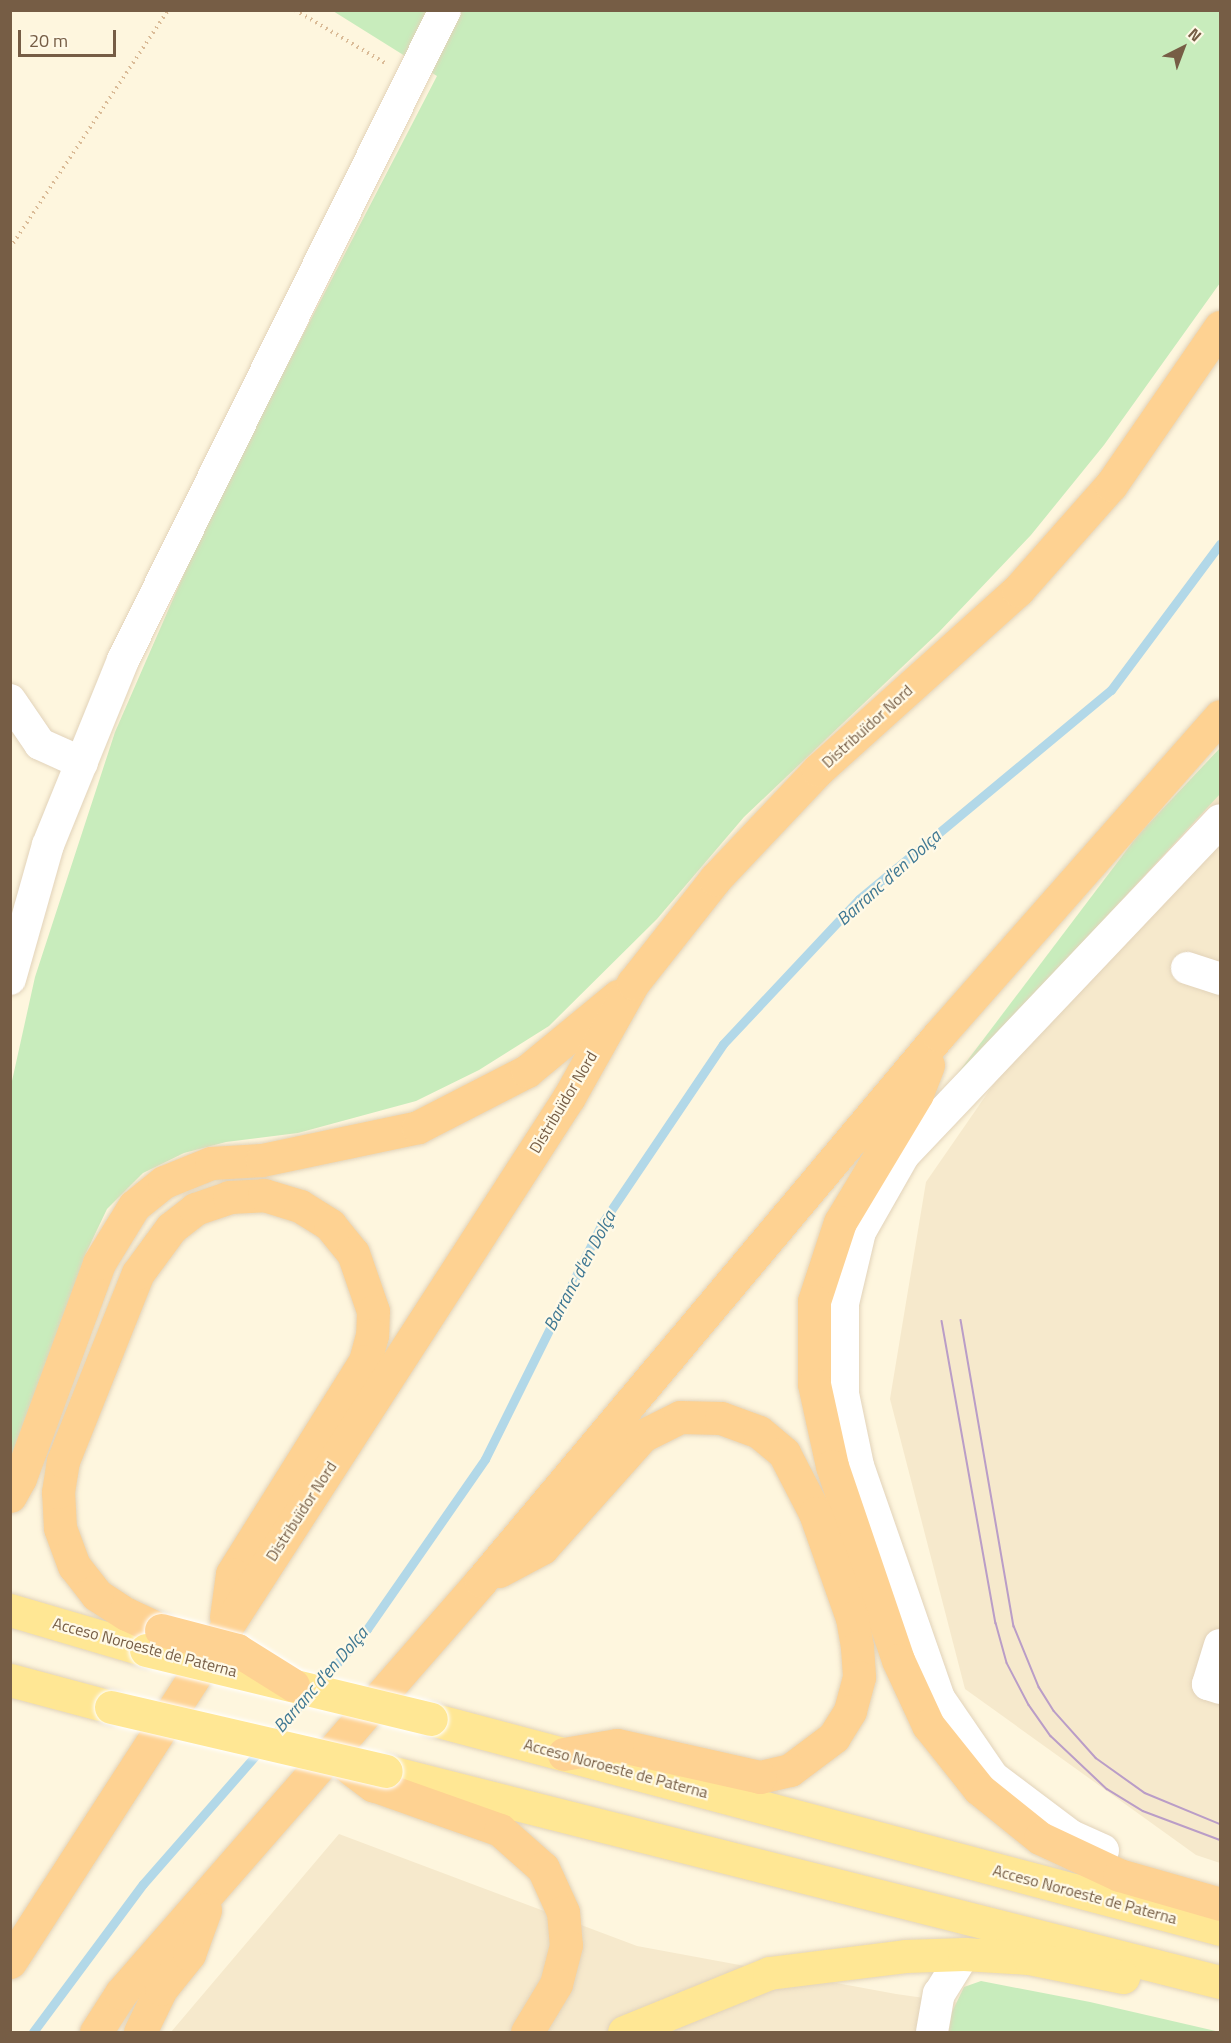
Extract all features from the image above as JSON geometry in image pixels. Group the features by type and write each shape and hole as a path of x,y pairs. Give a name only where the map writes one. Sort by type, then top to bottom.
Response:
{"highway":[{"name":"Distribuïdor Nord","path":"10,1962 569,1097 633,983 715,879 818,770 1026,581 1111,485 1221,327"},
{"path":"96,2032 121,1993 481,1581 939,1035 1221,716"},
{"path":"10,1496 99,1263 134,1206 164,1182 211,1163 262,1160 418,1127 527,1071 633,983"},
{"path":"939,1035 917,1094 840,1222 814,1301 814,1384 832,1466 898,1660 928,1725 979,1789 1040,1838 1119,1875 1221,1904"},
{"path":"225,1628 232,1574 365,1361 372,1335 373,1311 353,1253 330,1225 300,1206 264,1195 229,1197 195,1209 171,1228 138,1273 63,1461 58,1492 60,1528 74,1566 97,1595 126,1614 154,1640 237,1650 293,1685"},
{"path":"481,1581 542,1548 642,1436 680,1418 721,1418 759,1432 784,1454 800,1479 852,1618 857,1647 859,1677 850,1711 834,1737 790,1770 760,1777 617,1745 564,1754"},
{"path":"379,1778 500,1830 543,1868 563,1912 566,1945 556,1984 526,2032"},
{"path":"140,2032 161,1989 189,1954 213,1888"}],"main road":[{"name":"Acceso Noroeste de Paterna","path":"10,1610 154,1640"},
{"path":"10,1680 111,1707 342,1762 379,1778 1207,1978"},
{"name":"Acceso Noroeste de Paterna","path":"293,1685 431,1719 1221,1929"},
{"path":"624,2032 770,1973 905,1956 964,1954 1029,1958 1132,1979 1207,1978"}],"street":[{"path":"10,979 48,846 123,660 445,10"},
{"path":"10,700 40,744 82,764"},
{"path":"1221,820 903,1154 859,1231 842,1303 842,1393 857,1465 938,1698 992,1777 1069,1835 1129,1861 1221,1889"},
{"path":"1187,968 1221,979"},
{"path":"1214,1686 1221,1645"},
{"path":"932,2032 939,1994 964,1954"}],"path":[{"path":"10,248 168,10"},
{"path":"295,10 411,79"}],"shaded area":[{"path":"1220,757 1220,1863 1196,1855 965,1689 890,1399 926,1182"},
{"path":"339,1834 637,1946 896,1994 1165,2032 171,2032"}],"green space":[{"path":"333,11 1220,11 1220,283 1104,445 1031,535 939,632 744,817 657,919 549,1026 479,1070 416,1101 298,1133 226,1142 184,1153 143,1173 107,1209 86,1253 11,1469 10,1090 35,977 115,732 211,512 437,76"},
{"path":"1220,748 1220,794 942,1094 1138,835"},
{"path":"981,1981 1090,2002 1220,2032 949,2032 951,2014 964,1987"}],"waterway":[{"name":"Barranc d'en Dolça","path":"319,1684 367,1629 485,1459 601,1225 723,1044 859,899 1111,690 1220,544"},
{"name":"Barranc d'en Dolça","path":"271,1738 308,1696"},
{"name":"Barranc d'en Dolça","path":"33,2032 143,1884 262,1748"}],"tram line":[{"path":"961,1320 1014,1626 1039,1687 1054,1711 1096,1758 1145,1793 1220,1824"},
{"path":"942,1321 996,1623 1007,1663 1029,1705 1051,1736 1107,1789 1143,1811 1220,1840"}]}
